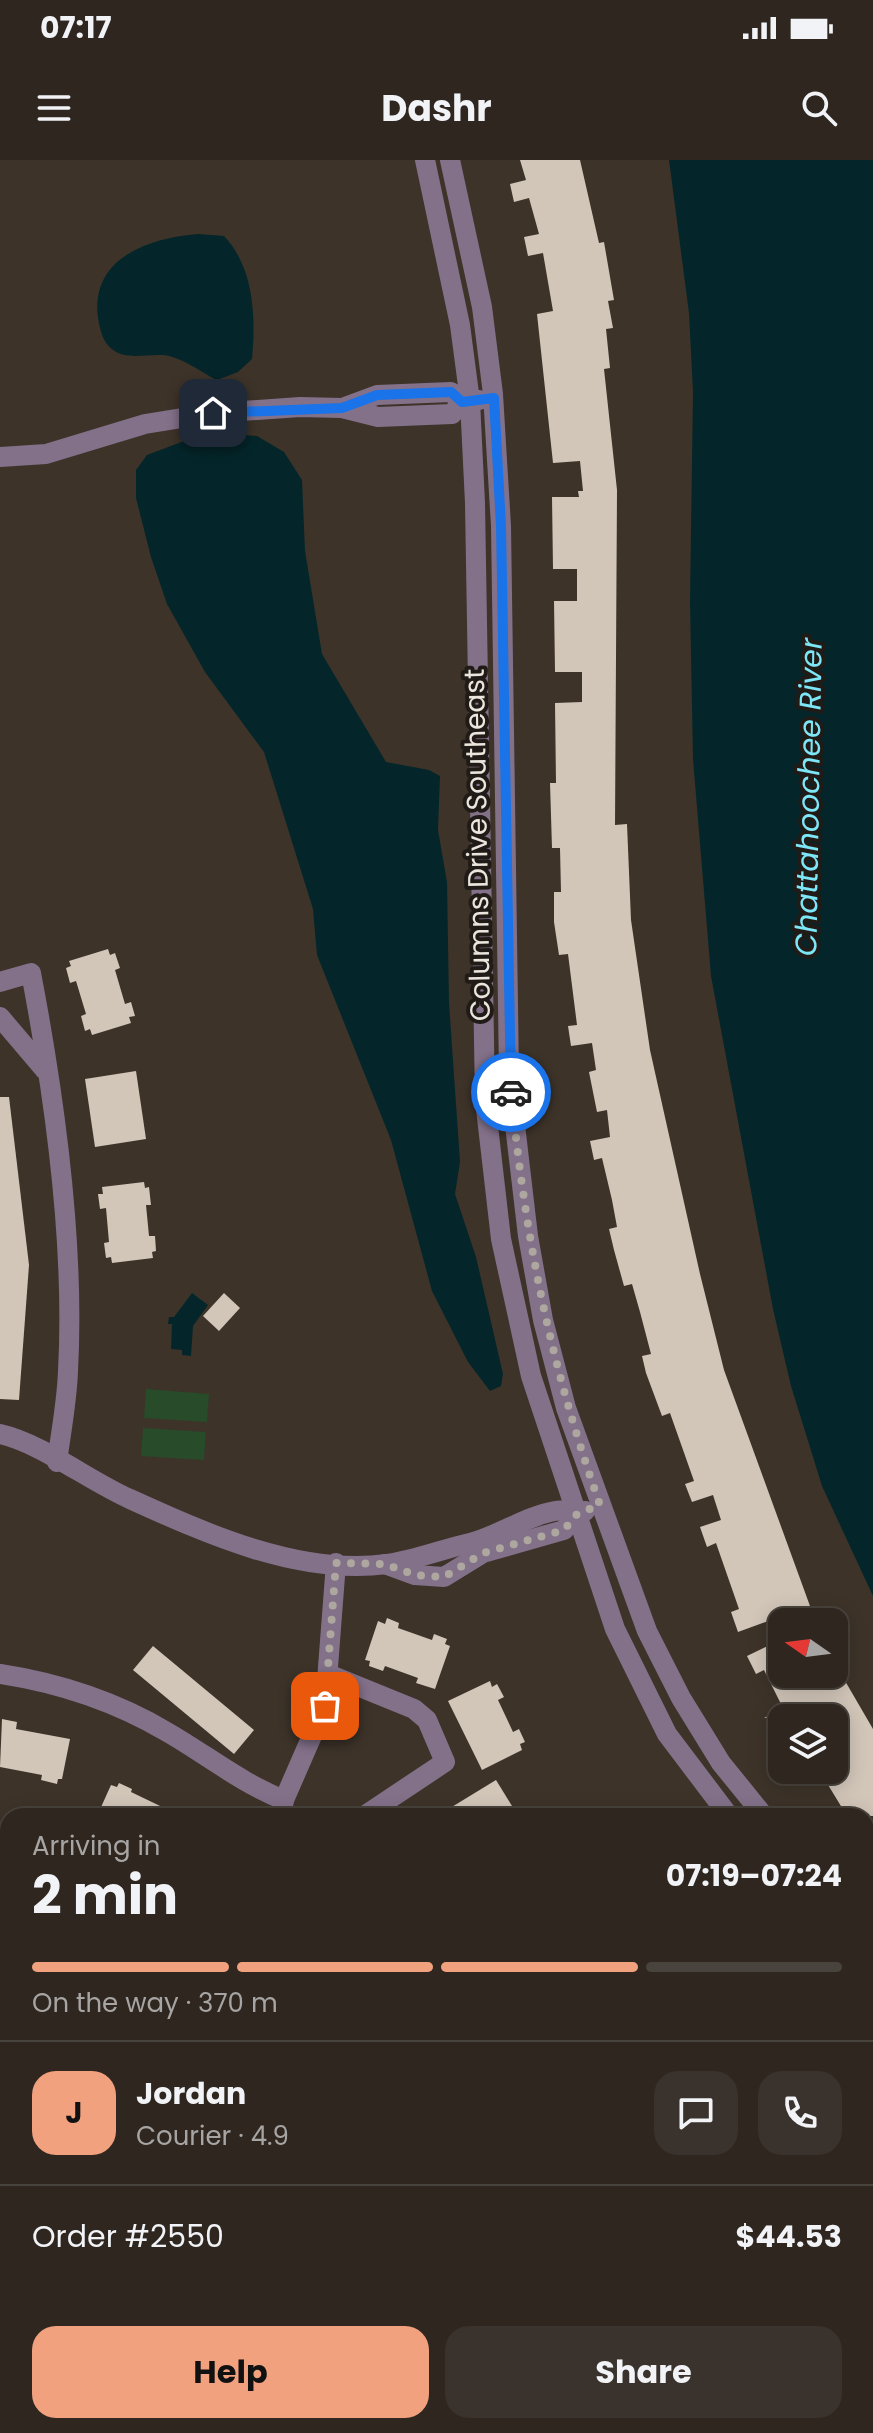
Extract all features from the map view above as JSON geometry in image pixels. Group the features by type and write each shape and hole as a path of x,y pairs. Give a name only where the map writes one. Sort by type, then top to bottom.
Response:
{"street":[{"name":"Columns Drive Southeast","path":"425,160 460,325 475,503 485,1100 501,1239 531,1376 615,1629 635,1676 667,1734 722,1808"},
{"name":"Columns Drive Southeast","path":"450,160 482,307 494,398 501,526 509,1074 519,1172 552,1355 600,1505 662,1662 727,1771 757,1808"},
{"path":"0,457 46,454 180,417 300,407 342,408 377,395 451,392 466,401 494,398"},
{"path":"480,851 505,850"},
{"path":"0,982 31,973 65,1200 69,1288 68,1373 57,1462"},
{"path":"0,1017 45,1070"},
{"path":"492,1176 519,1172"},
{"path":"0,1434 20,1438 57,1462 153,1510 248,1546 300,1560 385,1564 415,1575 439,1578 488,1545 564,1530 577,1514 600,1505"},
{"path":"0,1674 80,1692 139,1716 205,1755 282,1808 325,1706 336,1563"},
{"path":"328,1674 414,1709 427,1720 445,1762 376,1808"},
{"path":"706,1788 727,1771"}],"green space":[{"path":"146,1389 209,1394 207,1422 144,1418"},
{"path":"143,1428 206,1432 204,1460 141,1456"}],"water":[{"name":"Chattahoochee River","path":"669,160 873,160 873,1596 822,1486 791,1386 773,1309 711,976 693,759 690,602 693,392 689,313"},
{"path":"198,234 224,236 242,262 251,293 254,326 252,359 238,372 217,380 169,356 118,353 104,340 98,318 98,297 113,266 143,246"},
{"path":"208,432 257,436 284,452 302,480 305,551 322,654 386,762 429,770 440,776 438,830 447,882 449,1003 460,1162 455,1194 476,1257 503,1374 501,1386 490,1391 468,1362 432,1291 391,1140 317,955 313,909 264,752 205,672 167,604 151,557 136,498 136,470 147,455"},
{"path":"192,1293 208,1305 193,1326 191,1356 182,1355 182,1350 171,1349 172,1324 168,1324 169,1317 174,1317"}],"building":[{"path":"520,160 580,160 599,243 604,242 614,300 608,301 613,328 606,329 610,368 604,369 617,490 615,825 627,824 631,920 650,1050 700,1274 724,1370 810,1606 768,1608 768,1621 738,1632 731,1612 739,1609 716,1543 707,1547 700,1527 721,1520 713,1495 692,1502 685,1484 694,1481 670,1413 662,1416 646,1373 642,1356 651,1354 632,1284 624,1286 609,1229 617,1227 612,1200 602,1158 594,1160 590,1141 610,1137 607,1110 597,1112 589,1072 596,1070 592,1043 571,1046 568,1026 577,1025 568,954 559,955 554,922 554,892 561,892 560,848 552,848 550,783 556,783 555,703 582,702 582,672 555,672 554,601 577,601 577,569 553,569 552,497 579,497 578,491 583,491 580,461 553,463 537,314 553,311 543,253 528,256 524,237 539,234 529,198 514,202 510,184 526,180"},
{"path":"108,949 110,955 115,953 120,968 115,970 125,1004 131,1002 135,1016 129,1017 131,1023 92,1035 90,1029 85,1031 81,1016 86,1014 76,981 70,983 66,968 71,966 69,961"},
{"path":"136,1071 146,1139 95,1147 85,1079"},
{"path":"0,1097 9,1097 29,1265 19,1400 0,1399"},
{"path":"144,1182 145,1188 149,1187 151,1205 146,1205 149,1236 155,1236 156,1251 152,1252 153,1258 112,1263 111,1257 106,1258 104,1243 109,1242 106,1208 100,1209 98,1194 103,1194 102,1187"},
{"path":"224,1293 240,1308 219,1331 203,1316"},
{"path":"387,1618 399,1623 398,1628 432,1640 434,1634 447,1639 445,1644 450,1646 435,1689 416,1683 418,1678 385,1666 383,1671 369,1666 370,1661 365,1660 378,1621 385,1624"},
{"path":"153,1646 254,1730 234,1754 133,1670"},
{"path":"768,1646 768,1678 764,1670 756,1674 747,1656"},
{"path":"490,1681 492,1687 497,1684 504,1697 498,1700 513,1732 519,1729 525,1742 520,1744 522,1750 482,1770 448,1701"},
{"path":"848,1686 873,1729 873,1808 842,1808 828,1784 848,1784 848,1704 781,1704 773,1688"},
{"path":"2,1719 17,1722 16,1729 70,1739 62,1779 58,1779 57,1784 41,1780 42,1775 0,1767"},
{"path":"496,1780 512,1806 509,1808 450,1808"},
{"path":"119,1783 164,1808 101,1808 111,1785 117,1787"}],"way so far":[{"path":"325,1706 336,1563 385,1564 415,1575 444,1577 483,1553 564,1530 577,1514 600,1505 566,1408 543,1320 519,1172 511,1092"}],"route":[{"path":"213,413 300,407 342,408 377,395 451,392 462,402 494,398 501,526 511,1092"}]}
